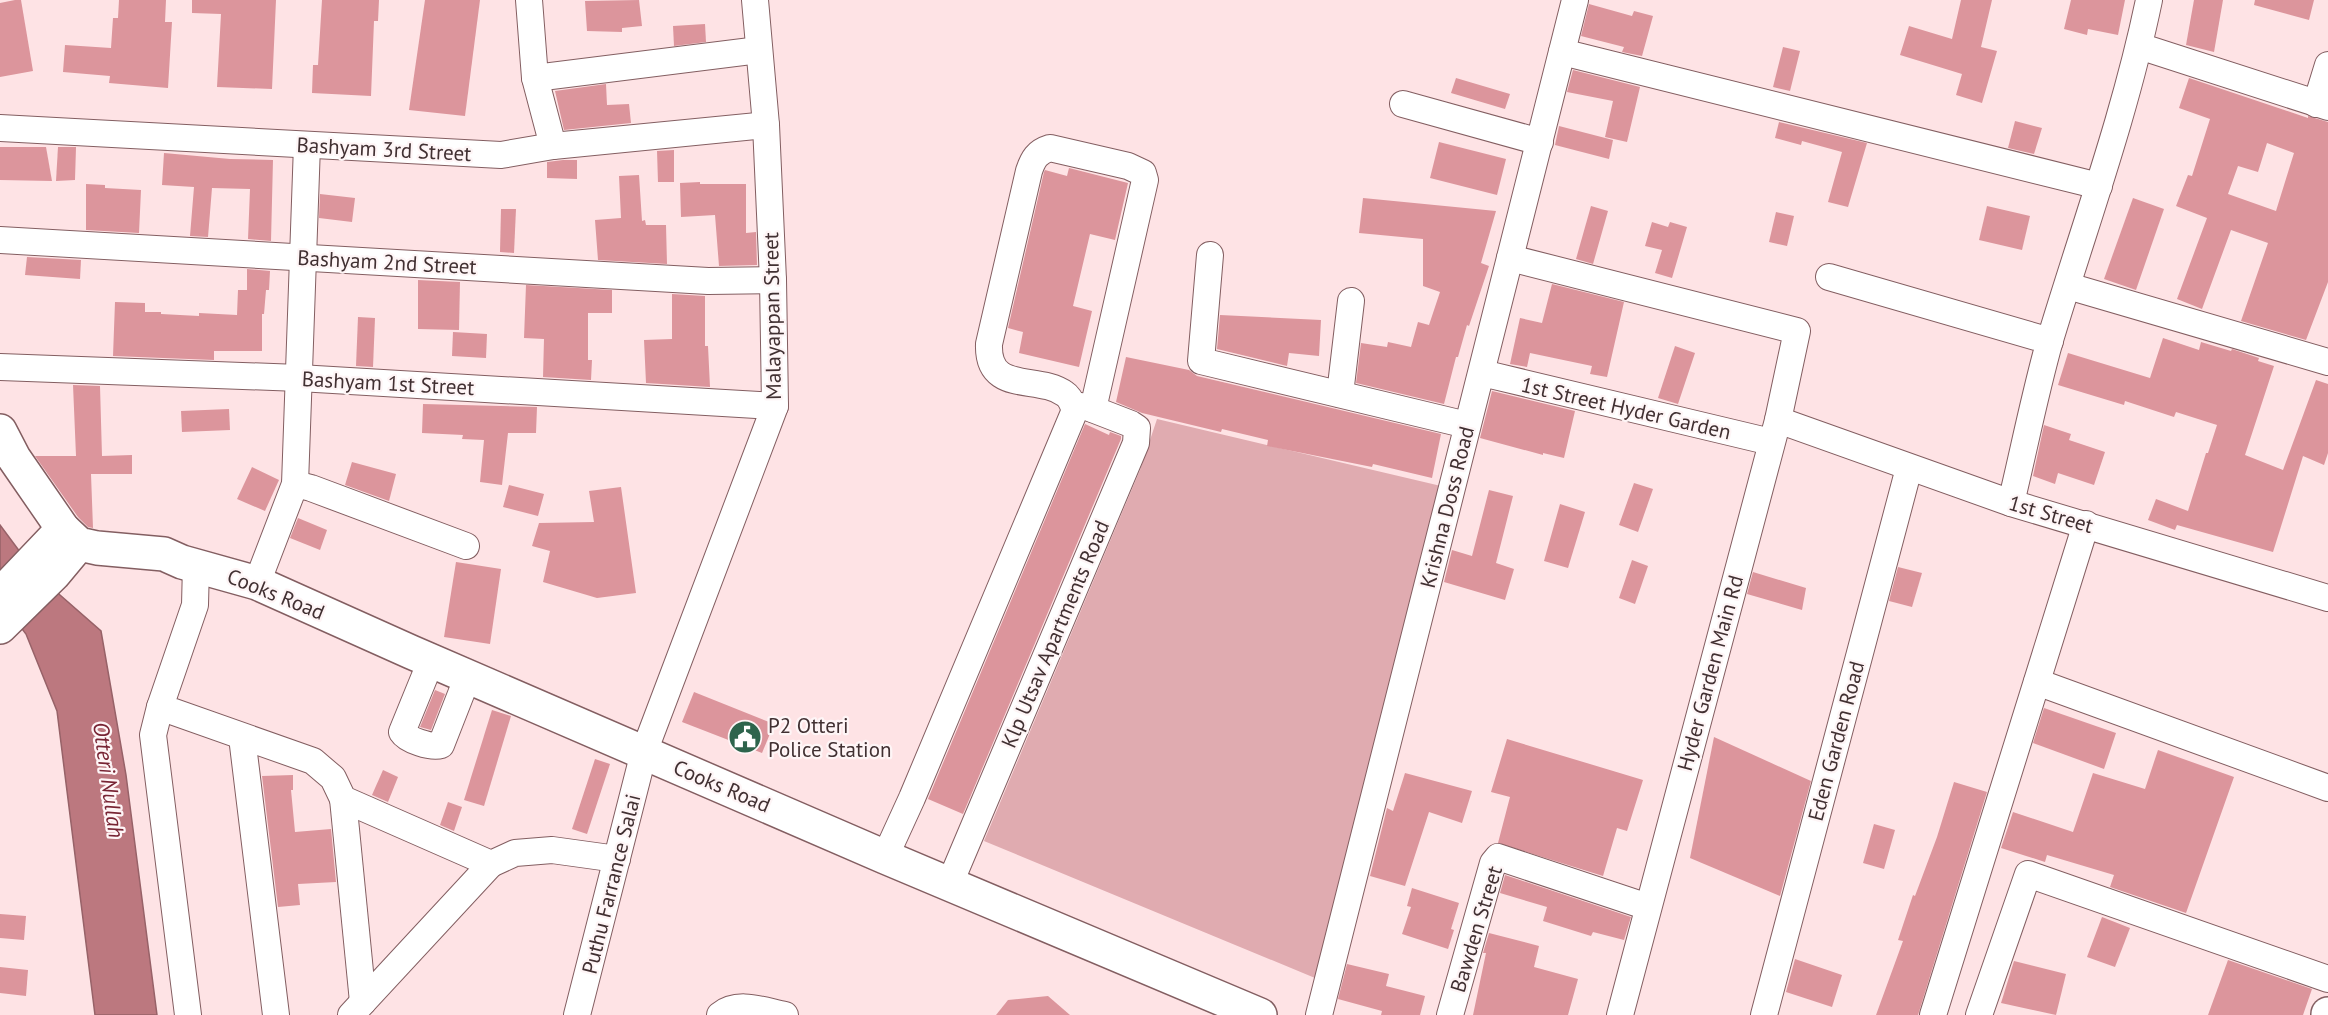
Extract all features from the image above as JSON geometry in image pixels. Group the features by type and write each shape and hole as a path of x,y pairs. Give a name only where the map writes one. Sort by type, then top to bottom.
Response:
{"main road":[{"path":"0,431 58,551"},
{"path":"0,473 58,551"},
{"name":"Cooks Road","path":"58,551 97,548 176,562 257,583 431,661 885,857 1260,1015"},
{"path":"0,595 58,551"},
{"path":"0,627 58,551"}],"street":[{"path":"529,0 536,78 554,146"},
{"name":"Malayappan Street","path":"644,752 776,405 766,125 755,0"},
{"name":"Krishna Doss Road","path":"1319,1015 1575,0"},
{"path":"2011,503 2050,340 2099,186 2139,46 2149,0"},
{"path":"2139,46 2322,106 2328,64"},
{"path":"536,78 759,50"},
{"path":"1562,52 2099,186"},
{"path":"1403,104 1540,142"},
{"name":"Bashyam 3rd Street","path":"0,128 501,155 554,146 766,125"},
{"path":"257,583 295,484 307,145"},
{"name":"Klp Utsav Apartments Road","path":"885,857 908,810 1084,409 1145,180 1143,173 1128,166 1050,148 1041,151 1034,158 1029,171 989,344 989,357 993,367 1004,375 1065,393 1084,409 1131,424 1137,428 1136,443 950,883"},
{"name":"Bashyam 2nd Street","path":"0,240 708,281 773,280"},
{"path":"1210,255 1201,361 1467,425"},
{"name":"Hyder Garden Main Rd","path":"1510,258 1797,331 1774,431 1620,1015"},
{"path":"1829,277 2050,340"},
{"path":"2068,286 2328,362"},
{"path":"1340,394 1351,300"},
{"name":"Bashyam 1st Street","path":"0,367 299,378 776,405"},
{"name":"1st Street Hyder Garden","path":"1482,373 1774,431"},
{"name":"1st Street","path":"1774,431 1908,468 2011,503 2328,598"},
{"name":"Eden Garden Road","path":"1764,1015 1908,468"},
{"path":"295,484 466,546"},
{"path":"1932,1015 2086,524"},
{"path":"176,562 195,605 160,707 153,735 188,1015"},
{"path":"431,661 402,732 405,736 434,747 441,745 468,676"},
{"path":"2037,682 2328,788"},
{"path":"160,707 313,761 333,778 343,799 357,1008"},
{"path":"242,737 276,1015"},
{"name":"Puthu Farrance Salai","path":"577,1015 644,752"},
{"path":"343,799 492,864"},
{"path":"357,1008 492,864 515,854 552,850 617,860"},
{"name":"Bawden Street","path":"1450,1015 1493,863 1498,857 1648,907"},
{"path":"1978,1015 2028,874 2328,979"},
{"path":"720,1015 726,1010 743,1007 784,1015"}],"shaded area":[{"path":"1157,419 1441,486 1315,978 984,841 1140,470"}],"water":[{"name":"Otteri Nullah","path":"0,525 23,556 60,595 101,631 126,775 157,1015 95,1015 57,711 26,634 0,600"}],"building":[{"path":"21,0 33,71 0,77 0,3"},
{"path":"119,0 166,0 165,22 172,22 168,88 109,83 110,76 63,72 65,45 111,48 113,18 118,18"},
{"path":"192,0 276,0 272,89 217,87 221,14 192,13"},
{"path":"322,0 379,0 378,21 374,21 371,96 312,93 313,65 318,65"},
{"path":"425,0 480,0 465,116 409,110"},
{"path":"639,0 642,26 622,28 622,32 587,31 585,1"},
{"path":"1961,0 1992,0 1981,47 1997,51 1982,103 1956,95 1962,74 1900,55 1909,26 1952,39"},
{"path":"2071,0 2125,0 2118,35 2088,29 2087,35 2064,29"},
{"path":"2194,0 2223,0 2214,52 2186,45"},
{"path":"2255,0 2314,0 2309,20 2254,5"},
{"path":"1589,4 1632,16 1634,11 1653,16 1642,56 1622,52 1624,47 1581,36"},
{"path":"705,24 706,42 674,46 673,26"},
{"path":"1783,47 1800,51 1790,91 1773,87"},
{"path":"1573,70 1640,87 1627,142 1605,137 1613,101 1567,92"},
{"path":"1456,78 1510,94 1505,109 1451,93"},
{"path":"2189,78 2308,118 2308,116 2328,122 2328,282 2306,340 2241,321 2268,243 2231,230 2202,309 2177,299 2207,218 2176,206 2188,175 2192,176 2210,119 2179,108","holes":["2267,143 2294,153 2276,211 2228,194 2238,166 2258,172"]},
{"path":"606,84 607,105 629,104 631,123 564,130 555,91"},
{"path":"2015,121 2042,128 2034,154 2008,148"},
{"path":"1779,122 1867,143 1848,207 1828,202 1842,152 1802,141 1801,145 1775,138"},
{"path":"1559,126 1613,140 1609,159 1555,145"},
{"path":"1439,142 1506,159 1497,195 1430,178"},
{"path":"0,147 46,147 52,181 0,180"},
{"path":"58,147 76,147 75,180 56,181"},
{"path":"674,150 674,182 658,182 657,151"},
{"path":"164,153 273,160 271,241 248,239 250,189 212,188 208,237 190,236 194,187 162,185"},
{"path":"577,160 577,179 547,178 547,162"},
{"path":"1069,168 1128,183 1115,240 1090,234 1073,306 1092,311 1079,367 1019,353 1023,332 1008,328 1044,172 1045,170 1067,176"},
{"path":"639,175 642,221 645,220 646,225 666,225 667,264 598,260 595,220 621,218 619,176"},
{"path":"700,182 700,184 746,184 746,233 756,232 757,265 719,266 715,215 681,217 680,183"},
{"path":"86,184 105,185 105,188 141,190 139,233 86,230"},
{"path":"320,194 355,198 352,222 319,218"},
{"path":"1363,198 1496,211 1481,263 1489,266 1458,357 1456,357 1444,404 1356,383 1361,343 1387,347 1388,342 1411,347 1418,322 1429,325 1440,292 1423,286 1423,239 1359,233"},
{"path":"2133,198 2164,209 2136,290 2104,279"},
{"path":"1591,206 1608,211 1593,264 1576,259"},
{"path":"1987,206 2030,216 2022,250 1979,240"},
{"path":"501,209 516,209 514,253 500,252"},
{"path":"1776,212 1794,216 1787,246 1769,242"},
{"path":"1652,222 1668,227 1670,222 1687,227 1672,278 1655,273 1662,250 1645,246"},
{"path":"27,257 81,260 80,279 25,275"},
{"path":"247,269 270,271 269,290 266,290 264,314 262,314 262,351 214,351 214,360 113,356 115,302 145,303 145,312 161,312 161,314 237,315 238,290 247,290"},
{"path":"418,280 460,282 459,330 418,329"},
{"path":"1552,284 1624,302 1607,377 1590,374 1592,366 1530,353 1527,367 1510,364 1520,318 1542,323"},
{"path":"526,285 612,290 612,313 588,313 588,360 592,360 591,380 543,377 544,339 524,338"},
{"path":"672,294 705,296 705,346 708,346 710,387 646,383 644,340 672,339"},
{"path":"1220,315 1321,320 1319,356 1289,353 1287,366 1217,349"},
{"path":"358,317 375,318 373,367 356,366"},
{"path":"453,332 487,334 486,358 452,356"},
{"path":"2163,338 2199,350 2201,342 2231,351 2232,349 2274,366 2245,455 2283,470 2316,380 2328,384 2328,453 2324,465 2303,456 2273,552 2177,525 2175,530 2148,520 2156,499 2188,511 2217,425 2176,412 2174,417 2125,401 2124,405 2058,385 2068,353 2150,378"},
{"path":"1675,346 1695,353 1678,404 1658,398"},
{"path":"1126,357 1189,370 1197,376 1441,434 1432,478 1373,464 1372,467 1267,446 1268,440 1222,429 1221,432 1142,413 1116,402"},
{"path":"73,385 100,386 102,456 132,455 132,474 91,474 93,528 88,527 78,517 35,456 76,456"},
{"path":"1492,391 1575,411 1564,458 1543,453 1543,455 1480,438"},
{"path":"423,404 537,407 536,433 508,433 502,485 480,482 484,440 462,439 463,435 422,433"},
{"path":"229,409 230,430 182,432 181,411"},
{"path":"1085,424 1109,435 1110,432 1121,436 1121,439 963,814 928,799"},
{"path":"2044,425 2071,434 2069,440 2105,452 2094,485 2058,473 2055,484 2033,476"},
{"path":"352,462 396,474 389,501 345,485"},
{"path":"252,467 279,480 265,511 237,499"},
{"path":"1634,483 1653,489 1638,532 1619,525"},
{"path":"509,485 544,494 538,516 503,507"},
{"path":"621,487 636,593 597,598 543,582 550,551 532,546 539,523 594,522 589,491"},
{"path":"1489,490 1513,496 1496,563 1514,569 1505,600 1444,582 1452,550 1472,556"},
{"path":"1560,504 1585,512 1568,568 1544,561"},
{"path":"298,518 327,530 320,550 290,538"},
{"path":"1632,560 1648,566 1635,604 1619,598"},
{"path":"456,562 501,569 490,644 444,637"},
{"path":"1898,567 1922,573 1912,607 1889,601"},
{"path":"1753,572 1806,588 1802,610 1747,594"},
{"path":"435,690 445,694 431,730 420,727"},
{"name":"P2 Otteri Police Station","path":"694,692 774,724 762,753 682,722"},
{"path":"2044,708 2116,733 2104,769 2033,743"},
{"path":"492,710 511,716 484,806 464,800"},
{"path":"1714,737 1811,781 1780,896 1690,858"},
{"path":"1507,739 1643,780 1627,831 1617,828 1603,876 1498,843 1510,797 1491,792"},
{"path":"2158,750 2234,777 2186,913 2110,887 2114,875 2047,855 2045,862 2001,848 2013,812 2073,832 2093,773 2145,789"},
{"path":"595,759 610,764 587,834 572,829"},
{"path":"383,770 398,777 388,802 372,795"},
{"path":"1405,773 1472,791 1462,823 1429,812 1405,886 1370,876 1387,808 1393,811"},
{"path":"293,775 293,790 291,790 295,832 331,829 336,882 298,884 300,905 278,907 262,776"},
{"path":"1954,782 1987,792 1918,1015 1876,1015 1903,941 1898,940 1913,895 1915,896 1937,837"},
{"path":"448,802 462,807 454,831 440,825"},
{"path":"1874,824 1895,830 1884,869 1863,863"},
{"path":"1505,875 1631,917 1624,940 1593,932 1591,936 1543,921 1547,907 1500,893"},
{"path":"1412,888 1459,903 1448,949 1402,934 1411,907 1407,906"},
{"path":"0,914 26,916 24,940 0,938"},
{"path":"2102,917 2130,928 2115,967 2087,957"},
{"path":"1489,933 1539,946 1534,967 1578,979 1568,1015 1473,1015 1486,953 1483,953"},
{"path":"1795,959 1842,975 1832,1007 1786,992"},
{"path":"2228,960 2312,989 2303,1015 2208,1015"},
{"path":"2014,961 2066,974 2056,1015 2001,1003"},
{"path":"1347,964 1389,974 1386,986 1425,996 1420,1015 1381,1015 1382,1011 1338,999"},
{"path":"0,967 28,970 26,996 0,993"},
{"path":"1048,996 1070,1015 996,1015 1008,1000"}],"place":[{"name":"P2 Otteri Police Station","path":"745,737"}]}
